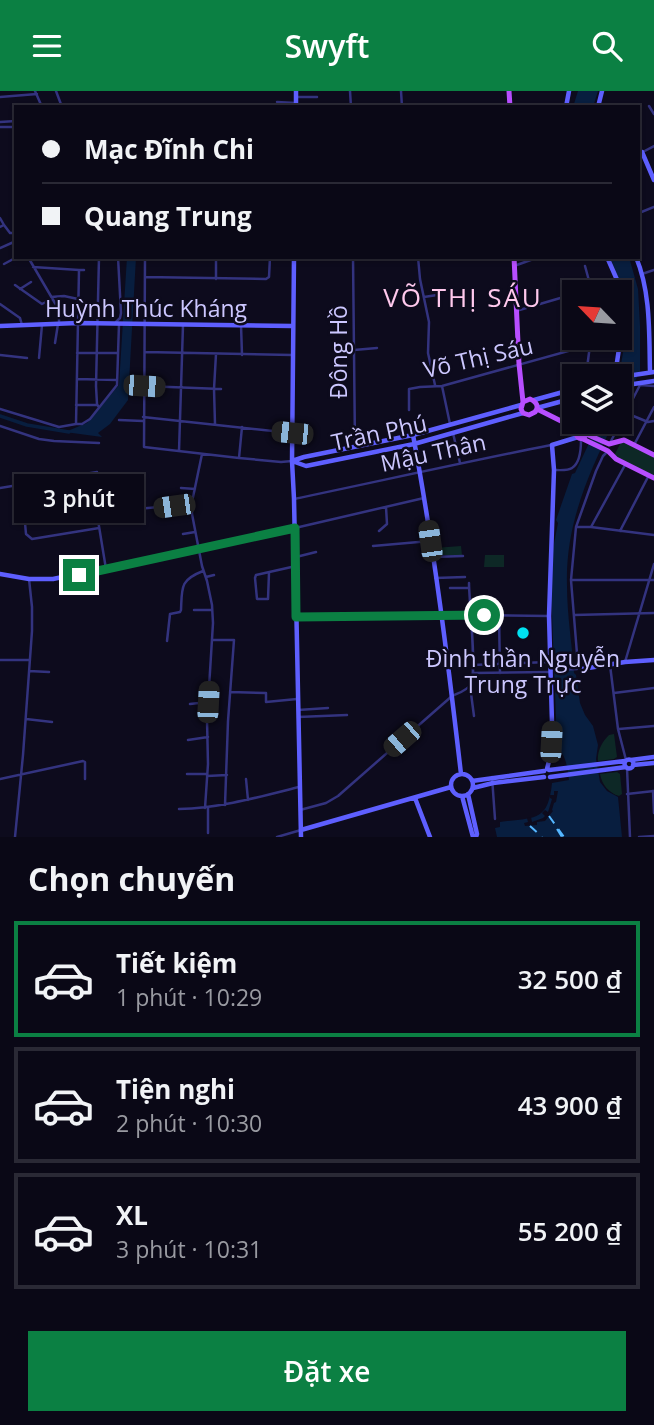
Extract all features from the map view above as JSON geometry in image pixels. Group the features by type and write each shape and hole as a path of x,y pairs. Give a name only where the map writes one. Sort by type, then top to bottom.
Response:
{"main road":[{"path":"514,259 523,413"},
{"path":"534,400 537,409 583,435 611,447"},
{"name":"Trần Phú","path":"522,403 534,400"},
{"name":"Trần Phú","path":"523,413 529,415 537,409"},
{"path":"611,447 622,440 654,455"},
{"path":"611,447 614,458 651,476"}],"street":[{"path":"0,97 36,93"},
{"path":"277,102 317,97"},
{"path":"649,106 654,114"},
{"path":"654,146 641,153 654,180"},
{"path":"0,218 2,226"},
{"path":"4,264 14,259"},
{"path":"29,259 60,312 55,343"},
{"path":"98,406 96,379 99,259"},
{"path":"0,409 58,427 76,422 82,424 90,419 116,387 118,320 121,313 118,259"},
{"path":"145,259 142,444 145,448 292,461"},
{"path":"216,259 216,279"},
{"path":"145,277 269,279 270,259"},
{"path":"294,259 292,461 301,837"},
{"name":"Đông Hồ","path":"353,259 355,447"},
{"path":"418,259 429,321 428,353 435,385"},
{"path":"514,266 533,259"},
{"path":"608,259 617,279"},
{"path":"632,375 650,372 651,327 637,259"},
{"path":"585,266 588,280"},
{"path":"33,267 81,270 76,422"},
{"path":"642,274 654,270"},
{"path":"20,289 31,282"},
{"path":"15,285 42,304 52,298 64,296 78,299"},
{"path":"424,297 437,295"},
{"path":"516,311 562,297"},
{"path":"0,304 20,318 22,325"},
{"name":"Huỳnh Thúc Kháng","path":"0,326 98,323 292,326"},
{"path":"179,451 183,324"},
{"path":"39,358 42,325"},
{"path":"241,325 242,355"},
{"path":"354,350 377,348"},
{"name":"Võ Thị Sáu","path":"409,410 409,389 442,386 569,350"},
{"path":"145,352 292,355"},
{"path":"77,353 118,353"},
{"path":"0,355 27,358"},
{"path":"215,424 216,355"},
{"path":"77,379 117,380"},
{"path":"632,385 652,383"},
{"path":"632,400 640,385 652,383"},
{"path":"144,386 221,389"},
{"path":"442,386 460,463"},
{"name":"Trần Phú","path":"534,400 562,392"},
{"name":"Trần Phú","path":"537,409 562,402"},
{"name":"Trần Phú","path":"292,461 413,435 522,403"},
{"path":"76,405 98,406"},
{"path":"634,445 654,407"},
{"name":"Trần Phú","path":"292,461 306,466 414,444 523,413"},
{"path":"632,415 646,421 654,421"},
{"path":"119,420 180,421 292,433"},
{"path":"0,426 46,440 99,443"},
{"path":"239,458 242,428"},
{"path":"580,669 571,580 576,527 596,471 617,434"},
{"path":"413,435 461,774"},
{"path":"554,470 574,467 581,451 583,435"},
{"name":"Mậu Thân","path":"295,499 552,445 583,435"},
{"path":"364,445 365,454"},
{"path":"549,773 552,723 549,616 554,470 552,445"},
{"path":"202,454 192,514 212,610 208,702 208,833"},
{"path":"591,527 626,464"},
{"path":"0,488 97,472"},
{"path":"620,531 651,476"},
{"path":"20,485 26,532 30,538 99,528"},
{"path":"181,488 195,489"},
{"path":"0,574 29,579 53,579 424,498"},
{"path":"24,512 92,501 95,503 106,569"},
{"path":"126,510 192,503"},
{"path":"173,515 174,506"},
{"path":"379,531 387,524 386,507"},
{"path":"576,527 654,535"},
{"path":"183,534 195,532"},
{"path":"373,545 430,541"},
{"path":"296,557 316,552"},
{"path":"432,557 463,556"},
{"path":"625,662 652,580 654,564"},
{"path":"269,573 268,599 257,599 255,576 296,566"},
{"path":"167,641 170,614 181,612 183,585 188,577 204,571"},
{"path":"206,577 214,575"},
{"path":"435,578 465,577"},
{"path":"15,837 30,660 32,607 29,579"},
{"path":"571,580 652,580"},
{"path":"450,588 469,585 473,664 470,685 474,716"},
{"path":"194,610 212,610"},
{"path":"574,615 654,613"},
{"path":"499,615 500,673"},
{"path":"296,617 549,616"},
{"path":"212,640 234,640 225,805"},
{"path":"0,660 30,660"},
{"path":"472,673 580,669 654,660"},
{"path":"473,664 549,662"},
{"path":"610,665 618,729 628,763 630,837"},
{"path":"29,671 49,672"},
{"path":"300,810 326,803 338,796 452,696 470,685"},
{"path":"614,693 654,688"},
{"path":"230,692 266,694 266,702 298,699"},
{"path":"190,704 208,702"},
{"path":"298,710 328,708"},
{"path":"298,717 347,715"},
{"path":"26,719 52,722"},
{"path":"618,729 654,726"},
{"path":"188,740 208,737"},
{"path":"549,773 606,770 654,757"},
{"path":"0,779 84,761 85,779"},
{"path":"472,781 549,773 606,762 654,763"},
{"path":"187,774 227,775"},
{"path":"465,795 455,794 451,787 454,777 468,775 472,788"},
{"path":"246,779 247,800"},
{"path":"465,795 472,788 493,780"},
{"path":"493,780 495,819"},
{"path":"179,809 225,805 299,787"},
{"path":"277,837 451,787"},
{"path":"627,794 653,791 654,813"},
{"path":"465,795 475,837"},
{"path":"415,798 430,837"},
{"path":"639,837 654,836"}],"green space":[{"path":"623,441 654,457 654,476 614,456"},
{"path":"461,546 462,555 435,555 434,548"},
{"path":"485,555 504,555 504,567 484,567"},
{"path":"614,734 617,757 598,761 602,744 609,735"},
{"path":"600,774 620,774 622,794 619,796 606,788"}],"water":[{"path":"578,91 598,91 594,105 574,105"},
{"path":"127,259 136,259 128,400 110,424 98,433 102,437 65,432 87,423 119,385"},
{"path":"611,259 630,259 638,289 640,371 632,387 632,364 621,364 623,350 632,350 632,280 619,280"},
{"path":"593,434 608,434 587,481 574,521 567,564 567,586 574,673 580,703 593,726 598,745 596,759 600,782 607,791 618,797 622,837 497,837 495,828 500,827 500,822 537,816 547,805 552,783 569,780 567,765 554,744 556,717 550,564 558,523 556,520 572,474 575,473"}],"pier":[{"path":"554,791 558,791 556,802 545,821 525,826 527,818 531,817 532,822 545,816 542,813 545,810 548,812 552,799 550,795 554,795"}],"waterway":[{"path":"0,416 27,425 69,432"}],"ferry route":[{"path":"549,816 564,837"},
{"path":"530,826 542,837"},
{"path":"557,829 562,837"}],"place":[{"name":"Đình thần Nguyễn Trung Trực","path":"523,633"}],"district":[{"name":"VÕ THỊ SÁU","path":"463,297"}],"route":[{"path":"79,575 295,528 296,617 484,615"}]}
